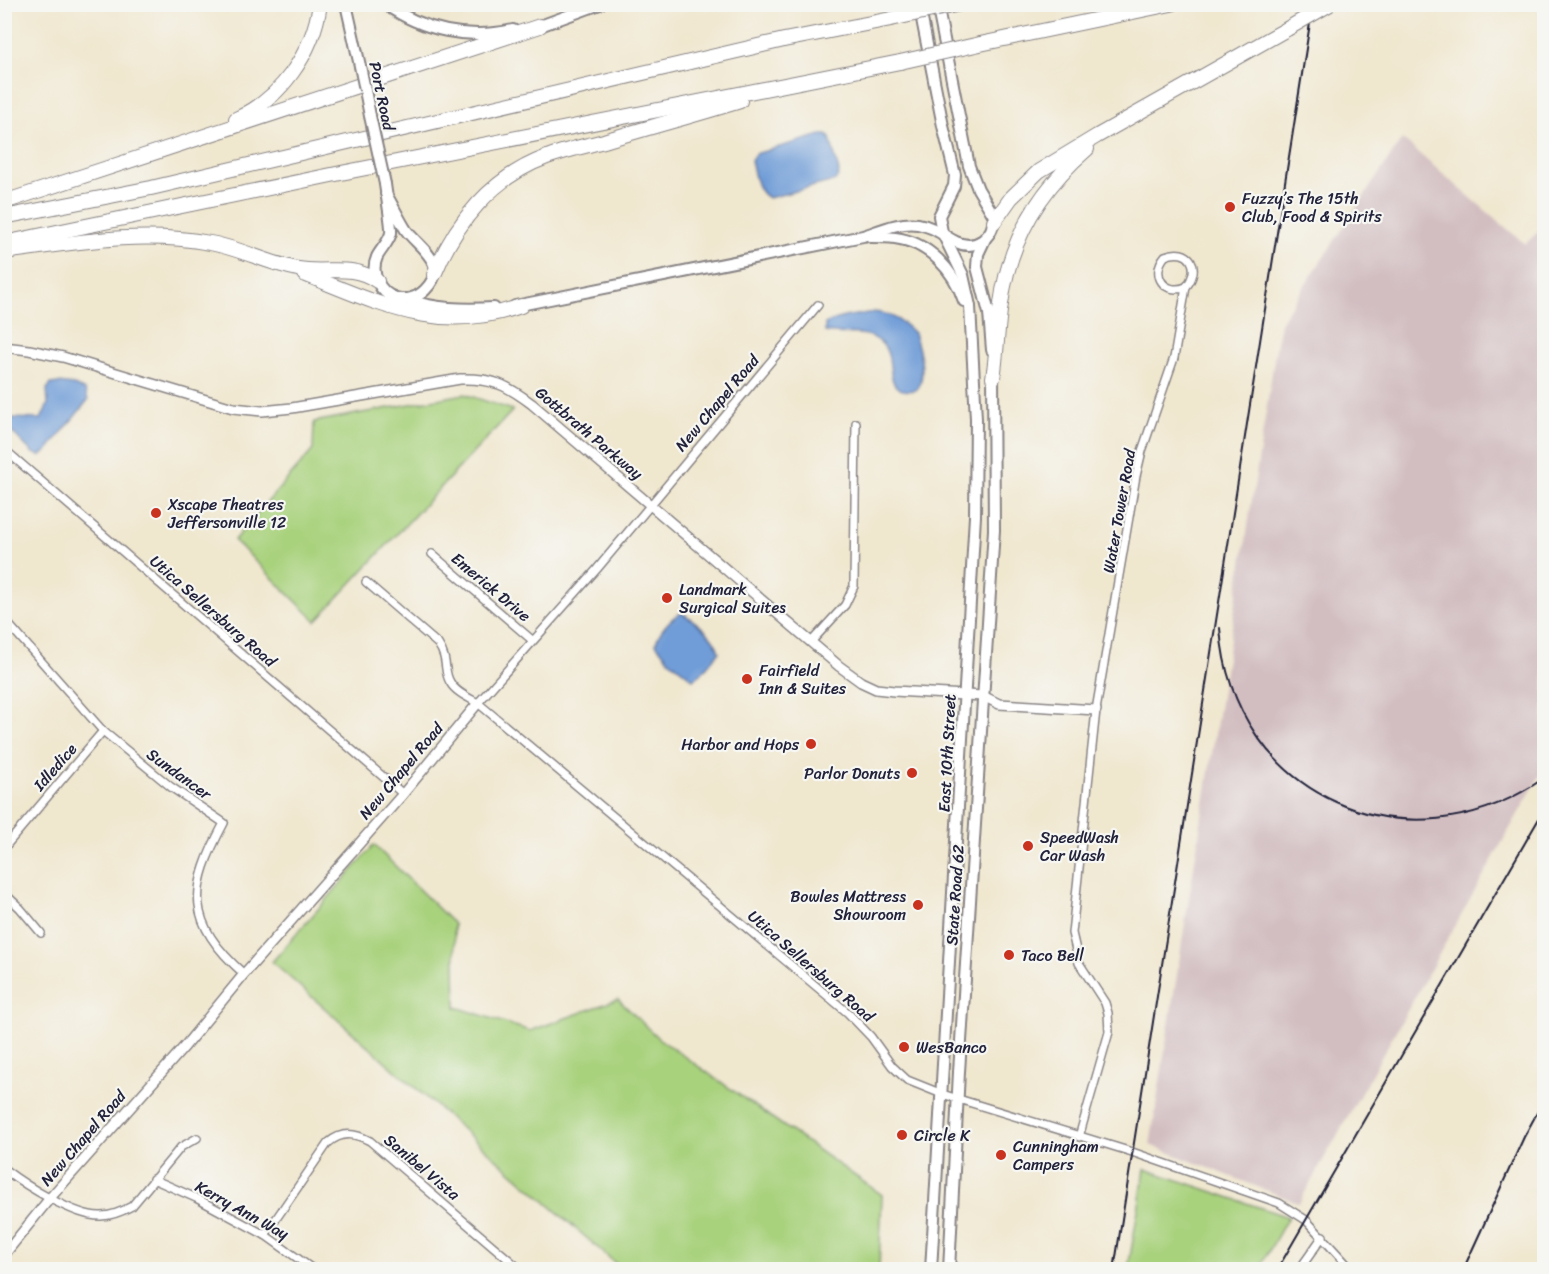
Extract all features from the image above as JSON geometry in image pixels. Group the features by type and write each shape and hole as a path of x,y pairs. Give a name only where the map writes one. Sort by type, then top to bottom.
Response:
{"highway":[{"path":"203,137 213,129 242,116 261,104 278,89 301,59 309,43 320,4"},
{"path":"4,217 150,188 784,40 960,4"},
{"path":"4,243 340,173 900,62 1172,4"},
{"path":"994,222 1029,178 1087,142 1330,4"},
{"path":"4,202 540,26"},
{"path":"434,275 452,238 471,211 497,186 532,164 565,151 805,81"},
{"path":"993,378 1004,287 1013,254 1028,220 1050,185 1071,163 1145,110"},
{"path":"4,252 98,239 159,237 194,240 228,247 298,269 359,271 377,281"},
{"path":"298,269 382,305 419,315 472,317 499,314 521,306"}],"main road":[{"name":"Port Road","path":"346,4 385,189"},
{"path":"385,4 412,21 435,29 481,35 540,26 600,4"},
{"path":"919,4 955,175 954,186 939,216 944,237"},
{"path":"937,4 969,166 978,189 992,210 994,222 992,232 978,254 977,267 988,313 993,378"},
{"path":"385,189 391,233 376,263 377,281 388,295 461,310 521,306 913,224 964,244 974,244 986,239"},
{"path":"385,189 411,236 431,256 434,275 432,282 423,292 405,299"},
{"path":"863,236 907,241 936,257 958,285 971,321"},
{"name":"East 10th Street","path":"932,1269 975,516 976,419 969,298 963,275 944,237"},
{"name":"State Road 62","path":"949,1269 957,1098 994,530 993,378"}],"street":[{"name":"Water Tower Road","path":"1079,1137 1110,1032 1105,1003 1079,963 1072,933 1096,710 1138,468 1174,358 1186,287 1194,273 1190,258 1178,253 1166,256 1158,267 1161,281 1171,289 1179,290 1186,287"},
{"name":"New Chapel Road","path":"4,1255 50,1198 403,794 532,640 651,506 818,305"},
{"name":"Gottbrath Parkway","path":"4,347 63,357 233,408 262,411 292,408 460,379 484,379 501,383 532,404 861,682 876,689 983,696 999,704 1096,710"},
{"path":"811,642 844,605 854,586 856,423"},
{"name":"Utica Sellersburg Road","path":"4,449 403,794"},
{"name":"Emerick Drive","path":"432,554 532,640"},
{"name":"Utica Sellersburg Road","path":"366,582 438,644 446,658 447,677 450,683 848,1012 871,1037 900,1075 942,1094 1178,1167 1273,1201 1296,1213 1323,1236 1352,1269"},
{"name":"Sundancer","path":"4,619 103,731 171,787 224,824 201,872 198,894 208,934 244,974"},
{"name":"Idledice","path":"6,845 103,731"},
{"path":"4,892 41,933"},
{"name":"Sanibel Vista","path":"266,1234 328,1143 334,1137 352,1134 370,1141 521,1269"},
{"path":"4,1169 24,1184 50,1198 91,1215 111,1215 132,1206 181,1147 197,1138"},
{"name":"Kerry Ann Way","path":"153,1179 266,1234 314,1269"},
{"path":"1299,1269 1323,1236"}],"shaded area":[{"path":"1402,139 1525,244 1544,227 1544,768 1299,1203 1150,1145 1280,323"}],"green space":[{"path":"464,394 513,410 316,621 234,540 313,450 314,422"},
{"path":"374,845 454,924 456,1007 530,1031 618,999 658,1038 882,1195 879,1269 622,1269 272,962"},
{"path":"1145,1169 1288,1217 1259,1269 1128,1269"}],"water":[{"path":"827,135 830,138 839,172 834,181 769,198 761,192 751,160 755,154"},
{"path":"874,312 896,318 914,333 922,370 920,384 916,390 904,390 897,387 893,382 886,349 874,338 861,334 825,332 825,324 831,321"},
{"path":"51,384 74,385 85,390 88,400 47,451 40,456 33,453 7,427 8,422 12,418 41,419 48,404 47,389"},
{"path":"682,613 709,635 719,652 701,674 693,679 669,660 656,644 666,625"}],"railway":[{"path":"1114,1270 1313,4"},
{"path":"1220,628 1232,687 1257,736 1292,775 1336,802 1385,817 1438,819 1492,806 1544,778"},
{"path":"1277,1270 1544,810"},
{"path":"1463,1270 1524,1137 1544,1100"}],"place":[{"name":"Fuzzy’s The 15th Club, Food & Spirits","path":"1230,207"},
{"name":"Xscape Theatres Jeffersonville 12","path":"156,513"},
{"name":"Landmark Surgical Suites","path":"667,598"},
{"name":"Fairfield Inn & Suites","path":"747,679"},
{"name":"Harbor and Hops","path":"811,744"},
{"name":"Parlor Donuts","path":"912,773"},
{"name":"SpeedWash Car Wash","path":"1028,846"},
{"name":"Bowles Mattress Showroom","path":"918,905"},
{"name":"Taco Bell","path":"1009,955"},
{"name":"WesBanco","path":"904,1047"},
{"name":"Circle K","path":"902,1135"},
{"name":"Cunningham Campers","path":"1001,1155"}]}
